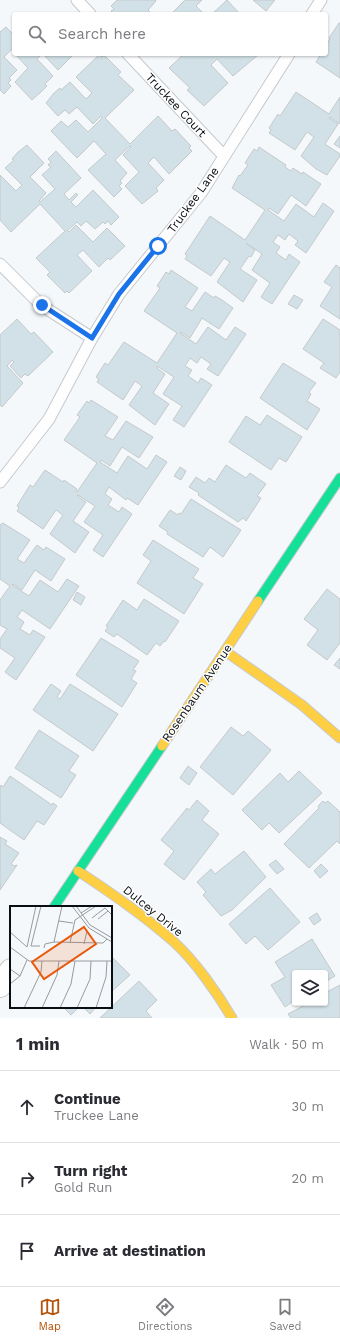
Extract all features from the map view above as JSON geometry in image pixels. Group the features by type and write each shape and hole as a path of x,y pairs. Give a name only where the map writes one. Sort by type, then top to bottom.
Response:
{"street":[{"name":"Rosenbaum Avenue","path":"55,906 340,478"},
{"path":"225,651 302,705 340,738"},
{"name":"Dulcey Drive","path":"78,871 107,890 175,943 218,994 232,1018"},
{"path":"0,986 10,971"}],"lane":[{"path":"77,0 88,12"},
{"path":"313,12 321,0"},
{"name":"Truckee Court","path":"130,56 224,156"},
{"name":"Truckee Lane","path":"0,482 49,419 92,338 119,294 201,193 288,56"},
{"path":"0,264 42,305 92,338"}],"building":[{"path":"117,0 156,1 148,10 150,12 112,12 111,11 114,9 111,6"},
{"path":"185,0 202,0 196,6 202,12 173,12"},
{"path":"227,0 238,12 214,12"},
{"path":"253,0 275,0 266,11"},
{"path":"340,23 340,78 316,62 320,56 328,56 329,38"},
{"path":"6,27 12,33 12,49 4,57 17,70 9,78 11,80 8,83 11,86 4,94 0,90 0,32"},
{"path":"17,56 40,56 37,59 53,76 45,84 47,86 32,100 15,82 28,68"},
{"path":"45,56 72,56 58,70"},
{"path":"98,56 105,56 121,72 118,75 134,90 105,118 130,144 158,116 172,131 175,129 191,146 189,148 192,151 169,174 154,157 148,163 164,180 156,188 158,191 142,204 125,186 139,172 123,155 131,147 130,146 115,160 127,173 120,181 122,183 119,186 122,189 114,197 88,170 106,154 94,141 77,158 51,131 61,121 68,127 76,120 88,132 102,118 101,116 93,124 77,107 69,114 65,110 58,116 46,103 54,93 60,88 61,90 70,82 86,99 92,93 76,77"},
{"path":"182,56 257,56 233,76 217,59 211,65 228,83 204,106 187,90 190,88 169,68"},
{"path":"296,92 329,114 340,97 340,124 330,117 329,118 338,124 325,144 340,154 340,156 327,175 316,169 301,156 314,137 307,132 295,150 269,133 271,130 269,128 278,114 280,116"},
{"path":"340,136 340,148 334,144"},
{"path":"27,145 44,163 30,177 46,193 39,201 40,202 55,189 42,175 51,167 48,165 51,162 48,159 56,151 81,178 64,194 69,200 76,193 78,195 71,202 76,207 93,190 119,217 111,225 108,221 105,224 103,222 95,229 86,221 81,226 77,222 67,231 69,232 76,225 93,242 107,228 125,246 110,260 108,258 99,267 83,250 77,255 92,271 69,293 67,291 65,293 47,275 50,272 36,258 65,231 40,204 11,232 0,220 0,175 16,191 22,185 5,168 14,160 12,159 17,153"},
{"path":"259,147 286,165 285,167 291,171 293,168 302,174 303,172 321,184 306,206 291,195 278,214 269,208 268,210 284,221 296,204 314,217 323,203 334,211 306,253 295,245 298,241 289,234 285,240 278,235 273,242 280,247 276,253 286,260 289,254 300,262 272,304 261,297 270,283 252,270 262,254 246,243 255,250 240,269 257,280 243,302 217,282 230,262 224,258 211,276 185,259 187,256 185,254 210,216 245,240 265,210 232,188 239,175 240,176 248,165 245,163 254,149 257,151"},
{"path":"336,265 340,268 340,319 320,306 332,287 324,282"},
{"path":"171,270 198,288 185,307 192,311 205,292 214,298 215,296 222,300 233,308 219,329 202,318 190,338 181,332 180,333 196,344 208,327 226,340 235,327 246,334 218,376 207,369 211,364 201,357 197,363 190,358 185,366 192,370 188,376 198,383 201,378 212,385 184,427 173,420 182,406 163,394 174,377 157,366 157,368 165,374 153,393 169,404 155,425 129,405 142,386 135,381 123,400 97,382 99,379 96,377 105,363 108,365 124,342 157,363 177,333 144,311 160,288 157,286 166,272 169,274"},
{"path":"294,295 303,300 297,309 288,304"},
{"path":"17,319 31,334 34,332 53,352 28,376 25,374 21,378 10,366 14,362 12,360 7,366 23,383 2,407 0,405 0,335"},
{"path":"323,319 340,330 340,372 336,378 320,368 324,363 303,349"},
{"path":"283,363 316,383 309,392 311,394 307,401 320,409 307,430 260,398"},
{"path":"91,400 118,417 105,436 113,440 126,421 153,437 139,458 122,447 110,466 101,460 100,462 117,473 128,456 147,469 156,455 167,462 138,505 127,498 126,500 109,487 105,494 112,499 108,505 119,512 122,507 132,514 103,557 93,550 103,535 84,522 95,506 78,495 77,496 86,502 73,521 89,532 75,553 50,534 63,515 56,510 43,529 17,511 19,508 17,506 30,485 33,487 45,470 63,482 64,480 77,489 77,492 97,463 64,440 80,417 77,415 87,401 89,403"},
{"path":"267,415 302,437 286,462 279,458 271,470 229,442 246,416 260,425"},
{"path":"226,465 246,478 250,473 266,484 257,496 261,498 246,521 243,518 238,522 198,495 199,493 189,487 196,477 205,483 209,478 215,482"},
{"path":"180,467 186,471 181,480 174,476"},
{"path":"191,499 241,530 223,557 210,547 203,557 167,534 168,532 159,526 170,510 178,515 179,513 181,514"},
{"path":"3,523 30,540 17,559 24,563 37,545 44,550 46,547 65,559 51,581 35,570 22,590 13,584 12,585 29,596 40,580 58,592 67,579 79,586 50,629 22,610 17,617 24,622 20,629 30,635 33,630 45,637 16,680 5,672 15,658 0,648 0,639 7,629 0,625 0,600 10,586 0,579 0,525"},
{"path":"153,540 199,569 193,578 203,584 184,614 137,583 151,561 143,555"},
{"path":"327,589 340,599 340,643 327,660 307,645 318,630 304,619"},
{"path":"77,592 85,597 81,605 73,600"},
{"path":"144,599 179,621 165,642 164,641 160,646 156,643 147,655 117,634 114,637 105,631 108,627 106,626 123,600 137,610"},
{"path":"101,638 139,661 133,670 136,671 131,679 137,683 122,707 76,675"},
{"path":"340,658 340,669 334,665"},
{"path":"51,684 61,691 57,697 60,699 70,684 118,714 93,751 33,710"},
{"path":"231,727 243,736 248,731 271,750 233,795 200,767"},
{"path":"39,730 79,756 69,771 76,775 61,798 15,768"},
{"path":"188,766 197,773 189,785 180,778"},
{"path":"299,771 322,793 279,833 269,823 262,830 242,810 280,773 288,782"},
{"path":"10,776 52,805 53,803 57,806 44,825 37,821 24,840 0,823 0,787 1,785 3,787"},
{"path":"197,800 209,811 202,820 219,834 184,880 164,864 174,851 161,840 187,808 189,810"},
{"path":"323,801 325,803 328,801 340,812 340,844 337,841 309,868 284,844 319,808 318,806"},
{"path":"0,837 7,841 5,844 19,853 11,864 14,866 17,865 0,890"},
{"path":"244,851 266,877 232,910 221,916 203,895 206,892 197,882 211,869 215,874"},
{"path":"276,860 284,869 277,874 269,865"},
{"path":"321,864 328,871 320,878 314,871"},
{"path":"270,888 300,922 268,950 255,936 246,944 229,924"},
{"path":"317,913 321,920 314,925 309,918"},
{"path":"312,939 335,976 328,980 328,970 292,970 292,1002 285,1007 271,985 285,977 275,962"},
{"path":"112,957 130,975 112,991"},
{"path":"139,981 157,1000 146,1011 152,1018 100,1018"},
{"path":"340,985 340,1018 291,1018 288,1014 303,1006 328,1006 328,991"},
{"path":"64,1008 78,1008 71,1015"},
{"path":"84,1008 95,1008 90,1014"}],"traffic: fast":[{"path":"258,601 340,478"},
{"path":"55,906 162,746"}],"traffic: slow":[{"path":"162,746 258,601"},
{"path":"225,651 302,705 340,738"},
{"path":"78,871 140,914 174,942 206,978 232,1018"}],"route":[{"path":"42,305 92,338 119,294 158,246"}]}
